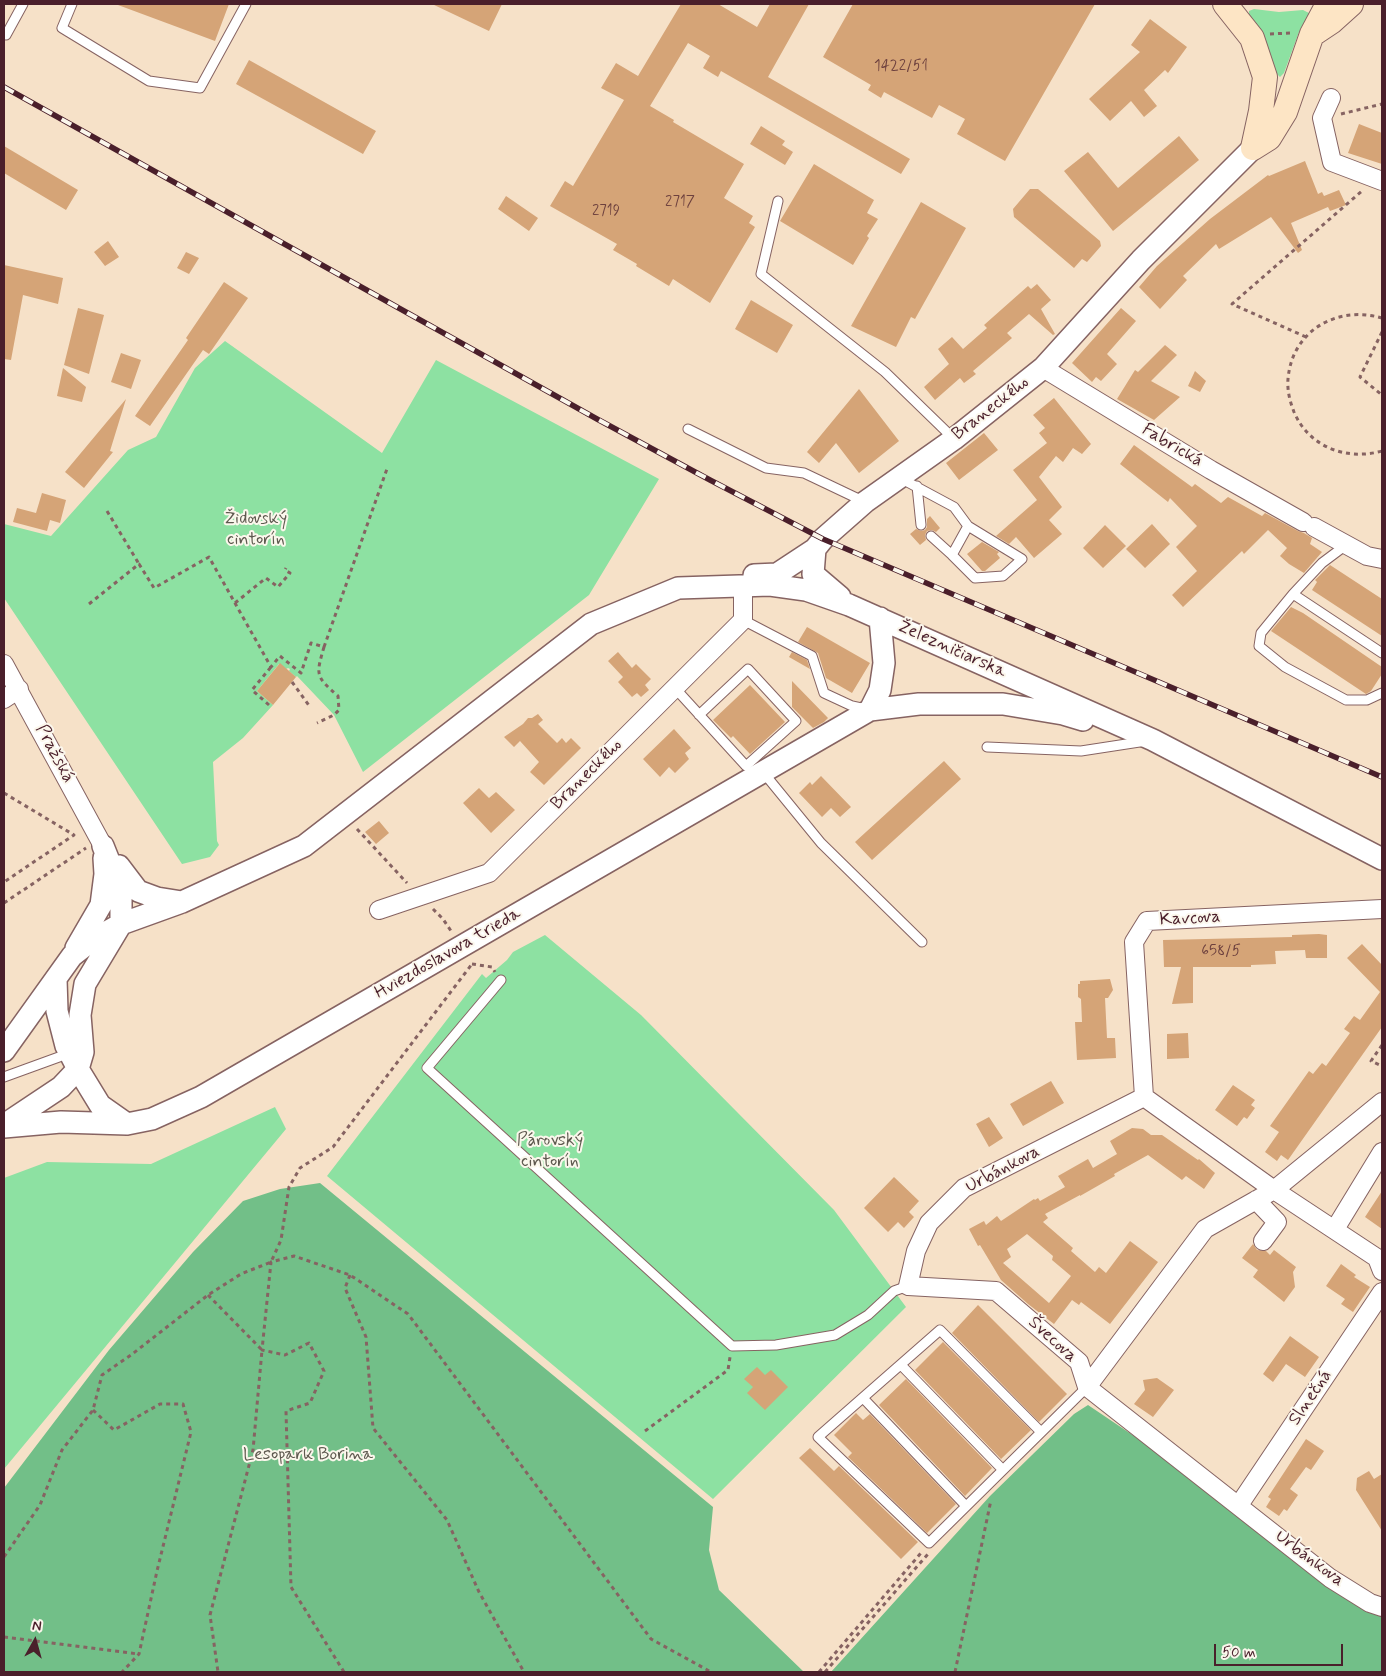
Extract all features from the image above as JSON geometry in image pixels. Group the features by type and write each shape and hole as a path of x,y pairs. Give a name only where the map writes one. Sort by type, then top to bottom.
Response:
{"main road":[{"path":"1225,4 1252,38 1265,77 1261,111 1253,148"},
{"path":"1253,148 1269,138 1285,112 1305,33 1328,4"},
{"path":"1305,33 1331,22 1352,4"}],"street":[{"path":"1331,98 1322,118 1332,162 1379,180"},
{"name":"Braneckého","path":"678,588 716,578 777,574 815,549 823,539 865,502 909,482 954,439 1043,368 1141,260 1253,148"},
{"name":"Fabrická","path":"1043,368 1203,465 1346,545 1367,556 1382,559"},
{"path":"815,549 813,574 849,605"},
{"name":"Železničiarska","path":"743,586 770,585 806,590 880,618 1153,740 1382,859"},
{"path":"72,956 91,941 122,924 182,902 304,846 591,624 678,588 743,586 743,620"},
{"path":"870,710 880,690 884,663 880,618"},
{"name":"Braneckého","path":"379,910 489,874 743,620"},
{"name":"Pražská","path":"4,664 19,690 97,846"},
{"path":"4,699 19,690"},
{"name":"Železničiarska","path":"870,710 919,704 1003,704 1063,714 1153,740"},
{"name":"Hviezdoslavova trieda","path":"4,1126 61,1122 127,1124 152,1119 201,1097 466,955 763,772 870,710"},
{"path":"97,846 138,891 157,898 182,902"},
{"path":"4,1126 61,1087 78,1070 83,1052 80,1015 85,984 122,924 121,891 97,846"},
{"path":"4,1051 72,956 101,905 105,874 97,846"},
{"name":"Železničiarska","path":"1359,847 1382,864"},
{"name":"Kavcova","path":"1144,1097 1134,942 1147,922 1382,909"},
{"path":"56,979 57,1011 66,1046 78,1070 100,1105 127,1124"},
{"path":"1144,1097 1274,1190 1377,1258 1382,1271"},
{"name":"Urbánkova","path":"908,1286 916,1251 928,1223 964,1188 1144,1097"},
{"path":"1239,1505 1087,1387 1205,1229 1274,1190 1382,1102"},
{"path":"1335,1229 1382,1152"},
{"path":"1256,1200 1277,1222 1263,1241"},
{"name":"Švecova","path":"908,1286 996,1291 1079,1362 1087,1387"},
{"name":"Slnečná","path":"1239,1505 1382,1292"},
{"name":"Urbánkova","path":"1239,1505 1330,1578 1370,1603 1382,1607"}],"lane":[{"path":"4,33 6,35 23,4"},
{"path":"72,4 62,28 149,81 200,88 246,4"},
{"path":"778,201 761,274 885,372 954,439"},
{"path":"688,429 766,468 804,473 865,502"},
{"path":"909,482 921,525"},
{"path":"909,482 954,507 968,526 1022,559 1003,576 975,578 931,536"},
{"path":"952,555 968,526"},
{"path":"1346,545 1322,563 1293,594 1261,633 1259,646 1285,667 1346,700 1367,700 1382,693"},
{"path":"1293,594 1382,653"},
{"path":"743,620 812,656 824,693 852,706 870,710"},
{"path":"674,687 746,766 796,721 748,669 700,715"},
{"path":"987,747 1081,751 1153,740"},
{"path":"763,772 821,843 922,942"},
{"path":"501,980 427,1068 732,1346 776,1345 835,1335 868,1315 894,1291 908,1286"},
{"path":"4,1077 58,1057"},
{"path":"1042,1432 940,1330 818,1437 929,1543 1042,1432 1087,1387"},
{"path":"901,1365 1003,1470"},
{"path":"863,1398 966,1506"}],"path":[{"path":"1262,35 1305,33"},
{"path":"1306,337 1232,304 1379,180"},
{"path":"1382,318 1369,314 1346,314 1324,322 1306,337 1293,357 1288,379 1290,402 1299,423 1315,440 1335,451 1358,455 1382,451"},
{"path":"1382,332 1360,377 1382,396"},
{"path":"317,723 334,715 339,710 338,696 322,682 317,670 388,466"},
{"path":"106,512 154,588 209,557 271,667"},
{"path":"89,604 139,564"},
{"path":"235,603 266,578 278,587 290,573 285,570 286,568"},
{"path":"269,705 252,690 280,656 302,673 311,643 324,646"},
{"path":"292,682 310,707"},
{"path":"4,793 74,835 4,882"},
{"path":"343,815 443,919 466,955 492,967 501,980"},
{"path":"4,903 97,846"},
{"path":"218,1672 210,1615 253,1450 271,1262 281,1240 288,1187 300,1168 333,1147 466,955"},
{"path":"1382,1045 1371,1061 1382,1066"},
{"path":"4,1557 40,1505 62,1450 93,1410 102,1375 131,1355 208,1295 242,1274 271,1262 294,1256 350,1275 408,1314 651,1638 711,1672"},
{"path":"350,1275 345,1288 366,1337 373,1428 447,1520 478,1592 524,1672"},
{"path":"208,1295 262,1350 285,1355 309,1343 324,1371 310,1403 286,1411 291,1587 344,1672"},
{"path":"645,1431 728,1370 732,1346"},
{"path":"93,1410 114,1430 160,1404 183,1404 191,1432 139,1654 122,1672"},
{"path":"955,1672 992,1499"},
{"path":"819,1672 929,1543"},
{"path":"4,1637 139,1654"}],"green space":[{"path":"1254,9 1279,12 1303,10 1309,13 1309,18 1299,32 1284,73 1280,77 1275,72 1274,64 1265,42 1249,15 1249,11"},
{"name":"Židovský cintorín","path":"225,341 382,453 436,360 659,479 589,595 363,772 334,715 297,676 289,671 290,669 286,669 279,664 257,691 273,705 243,738 213,762 217,841 219,845 210,857 182,864 4,598 4,524 51,536 128,450 156,437 195,368"},
{"name":"Párovský cintorín","path":"545,935 641,1015 834,1210 906,1307 713,1499 327,1176 482,974 486,978 507,960 513,952"},
{"path":"275,1107 286,1129 4,1469 4,1178 47,1162 151,1164"},
{"name":"Lesopark Borina","path":"320,1183 713,1507 709,1550 719,1590 804,1672 4,1672 4,1488 109,1350 193,1252 243,1201 280,1189"},
{"path":"1088,1405 1382,1603 1382,1672 831,1672 990,1496 1074,1414"}],"building":[{"path":"119,4 229,4 215,41"},
{"path":"432,4 502,4 489,31"},
{"path":"681,4 718,4 757,27 770,4 809,4 768,77 910,159 901,174 721,71 718,77 703,68 710,56 688,43 650,106 674,120 673,122 744,164 724,198 753,216 749,223 755,227 710,303 673,279 669,286 636,266 637,264 613,250 617,244 550,206 565,181 573,186 624,100 601,88 616,63 638,76"},
{"path":"853,4 1095,4 1005,161 957,134 965,119 939,105 932,118 884,92 881,98 868,90 871,85 823,57"},
{"path":"1150,19 1187,47 1168,73 1165,70 1144,90 1157,106 1144,117 1131,101 1110,121 1089,99 1140,52 1131,45"},
{"path":"249,60 376,131 363,154 236,84"},
{"path":"1359,124 1382,133 1382,164 1348,153"},
{"path":"761,126 785,141 782,145 793,152 785,165 750,144"},
{"path":"1179,136 1199,160 1113,231 1064,171 1088,152 1118,188"},
{"path":"4,146 78,190 66,210 4,173"},
{"path":"1305,161 1318,194 1322,192 1324,196 1339,190 1346,205 1330,211 1328,207 1291,223 1302,250 1298,253 1271,217 1219,249 1216,244 1183,276 1187,280 1160,309 1139,287 1157,266 1210,219 1268,175"},
{"path":"814,164 874,200 867,213 878,219 867,236 869,238 853,265 780,221"},
{"path":"1030,189 1038,189 1100,241 1101,246 1087,262 1082,259 1074,268 1014,217 1013,209"},
{"path":"506,196 538,218 529,231 498,209"},
{"path":"921,202 966,228 915,319 911,317 896,347 851,326"},
{"path":"108,241 119,257 105,266 94,252"},
{"path":"186,252 199,258 189,274 177,268"},
{"path":"4,265 63,278 58,304 23,295 11,360 4,359"},
{"path":"224,282 248,298 209,354 203,350 150,426 135,416 188,340 186,338"},
{"path":"1037,284 1051,300 1041,309 1055,334 1053,335 1029,314 1007,333 1012,338 973,371 976,374 964,383 960,378 935,400 924,387 949,364 938,349 952,337 963,349 987,328 984,325 1028,286 1031,289"},
{"path":"751,300 793,325 777,353 735,329"},
{"path":"78,308 104,315 89,374 64,365"},
{"path":"1121,308 1136,321 1107,354 1117,364 1101,381 1096,377 1092,382 1072,363"},
{"path":"1165,345 1177,355 1151,381 1180,397 1154,420 1117,399 1135,370 1138,372"},
{"path":"121,353 141,360 131,389 111,382"},
{"path":"63,368 86,387 82,402 57,396"},
{"path":"1195,371 1206,381 1200,392 1188,386"},
{"path":"859,389 899,441 859,473 836,443 819,463 807,452"},
{"path":"1054,398 1091,444 1082,454 1073,448 1063,462 1056,456 1039,477 1062,507 1049,520 1062,534 1034,558 1016,537 1009,544 996,536 1037,500 1013,470 1047,443 1039,433 1045,428 1033,415"},
{"path":"126,399 110,451 113,452 84,488 65,472"},
{"path":"984,433 998,450 959,480 946,463"},
{"path":"1134,445 1192,487 1195,484 1221,503 1228,497 1262,516 1265,513 1312,538 1310,544 1322,552 1304,573 1280,556 1287,548 1268,530 1244,554 1242,551 1183,607 1172,595 1197,571 1176,547 1197,526 1170,498 1168,502 1120,464"},
{"path":"42,493 66,500 60,523 50,520 47,531 13,522 17,508 36,513"},
{"path":"930,516 940,528 936,532 932,530 927,531 925,535 926,540 920,545 910,534 916,529 925,530 927,519"},
{"path":"1152,524 1170,544 1145,568 1126,549"},
{"path":"1105,525 1126,546 1103,568 1083,548"},
{"path":"982,542 999,552 997,554 1000,558 985,571 982,571 967,554"},
{"path":"1330,565 1382,599 1382,636 1312,590 1317,582 1315,580"},
{"path":"1291,607 1303,613 1382,667 1382,674 1371,691 1366,694 1271,631"},
{"path":"807,627 870,663 852,693 826,678 818,653 798,642"},
{"path":"618,652 632,668 636,664 651,679 645,685 649,690 641,697 637,693 632,697 618,682 623,677 608,661"},
{"path":"792,652 807,660 810,669 789,657"},
{"path":"280,663 296,677 273,705 257,691"},
{"path":"792,681 828,718 824,722 813,728 792,707"},
{"path":"750,685 785,722 750,754 733,736 731,738 713,720"},
{"path":"538,714 543,720 538,724 557,743 562,738 566,743 571,738 581,748 544,785 530,772 539,762 520,741 514,747 504,737 523,724 528,718"},
{"path":"674,729 691,748 685,753 689,759 675,773 669,767 660,777 643,759"},
{"path":"944,761 961,779 872,860 855,842"},
{"path":"821,776 851,807 840,817 831,808 822,817 799,793 810,782 812,785"},
{"path":"479,788 489,798 496,792 515,810 491,833 463,803"},
{"path":"379,821 389,833 376,844 365,832"},
{"path":"1292,935 1327,935 1327,958 1306,958 1305,950 1275,951 1276,964 1251,965 1251,967 1193,967 1193,1003 1172,1004 1181,967 1164,967 1163,940 1292,937"},
{"path":"1362,944 1382,965 1382,1027 1288,1160 1281,1155 1277,1161 1265,1152 1279,1132 1270,1126 1309,1071 1313,1074 1322,1063 1326,1066 1350,1033 1344,1029 1354,1016 1360,1020 1380,992 1347,958"},
{"path":"1110,979 1113,990 1108,998 1105,998 1107,1038 1115,1038 1116,1058 1077,1060 1075,1022 1082,1022 1078,984 1080,984 1080,981"},
{"path":"1188,1033 1189,1058 1167,1059 1167,1034"},
{"path":"1051,1081 1064,1103 1023,1126 1010,1104"},
{"path":"1233,1085 1255,1100 1251,1105 1255,1108 1247,1119 1244,1117 1237,1126 1215,1110"},
{"path":"989,1117 1003,1138 989,1147 976,1124"},
{"path":"1132,1128 1143,1129 1151,1135 1162,1135 1199,1159 1215,1173 1204,1189 1186,1176 1182,1180 1148,1155 1114,1174 1115,1176 1045,1214 1048,1218 1043,1222 1073,1248 1071,1251 1095,1272 1099,1267 1106,1273 1130,1241 1158,1262 1110,1324 1081,1302 1079,1305 1072,1300 1054,1324 1001,1280 969,1229 984,1221 986,1225 997,1216 1001,1221 1034,1199 1038,1198 1040,1201 1065,1187 1058,1176 1088,1159 1093,1168 1117,1154 1110,1141","holes":["1027,1234 1053,1256 1052,1260 1071,1276 1049,1303 1003,1263 1011,1257 1007,1249"]},
{"path":"894,1177 919,1201 909,1212 914,1217 904,1228 898,1222 888,1232 864,1208"},
{"path":"1382,1191 1382,1229 1365,1217"},
{"path":"1253,1244 1257,1250 1266,1251 1270,1255 1274,1250 1296,1267 1293,1272 1295,1287 1284,1302 1253,1277 1258,1270 1242,1258"},
{"path":"1341,1264 1356,1275 1354,1277 1370,1287 1353,1312 1341,1304 1345,1299 1326,1286"},
{"path":"978,1305 1067,1394 1039,1422 952,1333"},
{"path":"1290,1336 1319,1357 1305,1377 1286,1364 1273,1382 1263,1374"},
{"path":"943,1342 1031,1430 1001,1459 915,1370"},
{"path":"757,1367 765,1375 771,1370 788,1387 765,1410 747,1393 753,1387 744,1379"},
{"path":"1157,1378 1174,1390 1153,1417 1134,1404 1145,1390 1143,1380"},
{"path":"906,1379 992,1468 965,1496 879,1405"},
{"path":"856,1413 863,1420 870,1414 956,1504 927,1533 848,1457 852,1453 834,1435"},
{"path":"1306,1439 1324,1451 1311,1470 1306,1467 1290,1489 1298,1495 1287,1511 1284,1509 1279,1516 1266,1507 1271,1499 1268,1497"},
{"path":"810,1448 834,1471 839,1466 918,1542 901,1559 799,1458"},
{"path":"1369,1471 1374,1479 1382,1474 1382,1531 1356,1490 1357,1478"}],"railway":[{"path":"4,87 597,419 823,539 1382,777"}]}
